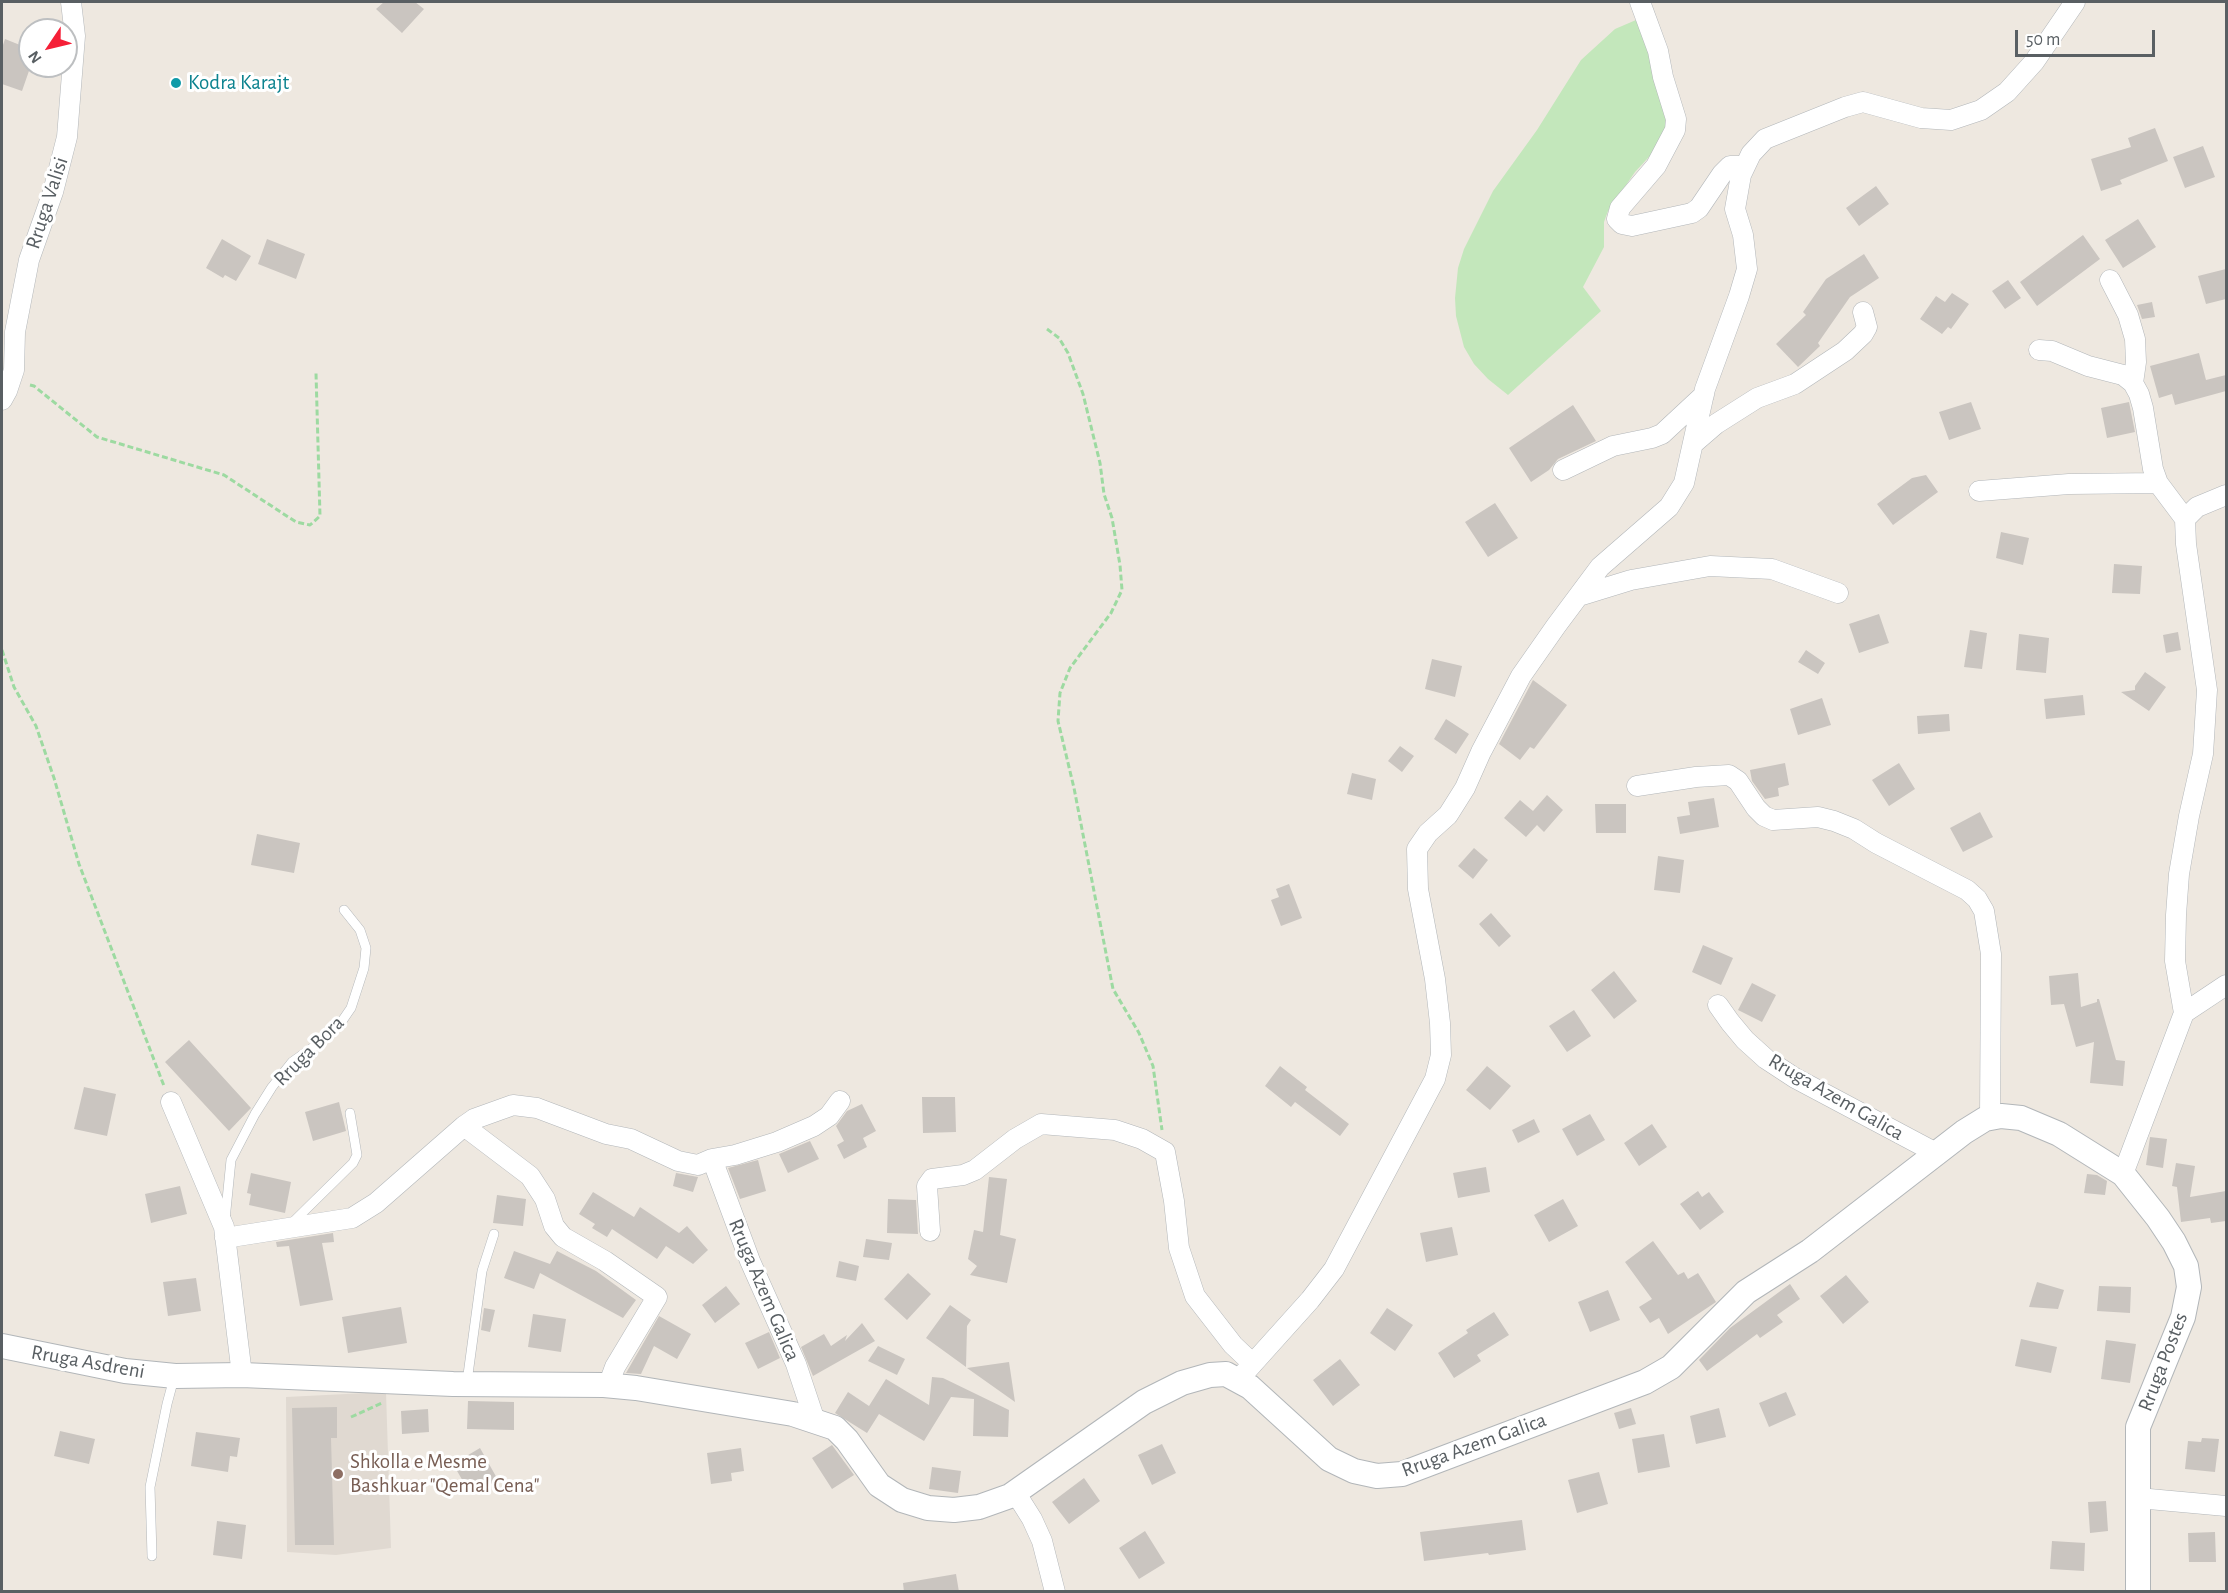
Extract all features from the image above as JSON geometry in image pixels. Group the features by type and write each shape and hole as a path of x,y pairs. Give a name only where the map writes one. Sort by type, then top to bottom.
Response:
{"street":[{"name":"Rruga Valisi","path":"2,400 14,369 15,332 29,260 53,192 67,137 75,36 71,2"},
{"path":"1640,2 1658,51 1663,77 1676,119 1675,130 1656,166 1620,208 1617,219 1622,224 1632,226 1692,213 1699,208 1730,166 1745,166"},
{"path":"242,1375 467,1384 608,1386 636,1388 771,1410 836,1428 879,1485 902,1500 928,1508 954,1509 979,1507 1015,1492 1144,1402 1182,1383 1210,1375 1245,1371 1310,1300 1334,1269 1436,1079 1441,1055 1440,1023 1435,979 1418,889 1417,849 1428,833 1448,815 1465,788 1521,676 1578,596 1600,567 1669,507 1684,483 1704,395 1747,269 1743,235 1735,209 1741,175 1751,154 1765,139 1863,102 1921,118 1950,120 1981,110 2007,92 2034,62 2075,2"},
{"path":"2109,280 2121,299 2134,339 2136,362 2133,383"},
{"path":"1694,443 1716,424 1757,398 1795,384 1845,351 1867,327 1863,312"},
{"path":"2039,350 2052,351 2088,366 2123,375 2133,383 2139,394 2153,469 2158,483 2185,519 2186,544 2206,690 2203,754 2179,874 2176,915 2175,961 2184,1013 2123,1174"},
{"path":"1563,470 1612,446 1662,434 1673,421 1704,395"},
{"path":"1979,491 2069,484 2158,483"},
{"path":"2185,519 2197,507 2226,495"},
{"path":"1578,596 1631,580 1710,566 1772,569 1838,593"},
{"path":"1637,786 1696,777 1728,775 1738,782 1764,816 1773,820 1818,817 1834,821 1854,829 1876,843 1967,890 1977,898 1984,911 1991,954 1990,1118"},
{"path":"2184,1013 2226,985"},
{"name":"Rruga Azem Galica","path":"1718,1005 1737,1031 1766,1059 1795,1078 1938,1154"},
{"path":"225,1232 288,1227 352,1218 376,1203 464,1126 474,1119 513,1105 537,1108 606,1134 631,1139 678,1161 698,1165 712,1159 735,1155 777,1142 814,1126 829,1116 840,1101"},
{"name":"Rruga Bora","path":"171,1102 225,1232 242,1375"},
{"name":"Rruga Azem Galica","path":"1165,1152 1174,1201 1179,1248 1184,1267 1195,1296 1233,1345 1250,1387 1329,1460 1354,1471 1377,1476 1402,1474 1645,1382 1671,1367 1746,1292 1810,1251 1964,1132 1985,1119 2001,1116 2021,1118 2059,1134 2123,1174"},
{"path":"930,1231 927,1186 932,1179 975,1170 1014,1139 1041,1124 1115,1130 1142,1139 1165,1152"},
{"path":"464,1126 530,1176 545,1199 554,1226 563,1237 604,1261 657,1297 615,1367 608,1386"},
{"name":"Rruga Azem Galica","path":"712,1159 750,1261 796,1364 815,1421"},
{"name":"Rruga Postes","path":"2123,1174 2174,1242 2186,1266 2189,1287 2183,1317 2138,1427 2138,1592"},
{"name":"Rruga Asdreni","path":"2,1346 124,1371 175,1376 242,1375"},
{"path":"1015,1492 1032,1519 1042,1541 1055,1592"},
{"path":"2138,1498 2226,1506"}],"lane":[{"name":"Rruga Bora","path":"225,1232 231,1160 255,1114 272,1087 292,1062 322,1041 340,1024 351,1008 364,968 366,948 360,930 344,910"},
{"path":"288,1227 352,1163 357,1155 350,1113"},
{"path":"467,1384 482,1271 494,1234"},
{"name":"Rruga Asdreni","path":"152,1556 150,1487 175,1376"}],"path":[{"path":"1047,330 1059,338 1068,353 1083,394 1100,464 1104,494 1112,518 1122,590 1112,613 1070,668 1060,693 1058,720 1074,788 1113,988 1139,1033 1153,1066 1165,1152"},
{"path":"11,379 34,386 97,437 224,475 296,522 310,525 320,516 316,373"},
{"path":"2,650 14,687 36,726 79,864 147,1046 171,1102"},
{"path":"351,1417 386,1401"}],"shaded area":[{"name":"Shkolla e Mesme Bashkuar \"Qemal Cena\"","path":"386,1392 391,1548 336,1555 287,1552 286,1397"}],"green space":[{"path":"1636,20 1644,28 1672,126 1660,145 1635,172 1608,211 1604,222 1604,247 1583,287 1601,311 1508,395 1474,364 1464,347 1456,316 1455,298 1458,268 1464,249 1493,191 1537,130 1581,60 1615,29"}],"building":[{"path":"384,2 415,2 424,9 402,33 376,9"},
{"path":"5,39 18,44 18,78 27,78 22,91 2,84 2,48"},
{"path":"2155,128 2168,161 2120,180 2122,184 2101,191 2091,159 2131,147 2128,138"},
{"path":"2203,146 2215,177 2185,188 2173,157"},
{"path":"1876,186 1889,204 1859,226 1846,208"},
{"path":"2138,219 2156,247 2123,268 2105,240"},
{"path":"2083,235 2100,259 2037,306 2020,282"},
{"path":"222,239 251,256 236,281 225,275 223,278 206,268"},
{"path":"267,239 305,254 296,279 258,264"},
{"path":"1864,254 1879,278 1850,297 1818,343 1820,346 1798,367 1776,344 1806,315 1803,312 1826,279"},
{"path":"2226,269 2226,299 2206,304 2198,276"},
{"path":"2008,280 2021,298 2005,309 1992,291"},
{"path":"1952,293 1969,304 1951,329 1948,327 1942,334 1920,319 1936,296 1945,302"},
{"path":"2152,302 2155,317 2142,319 2137,305"},
{"path":"2199,353 2206,380 2226,375 2226,391 2175,405 2172,394 2159,398 2150,366"},
{"path":"1971,402 1981,429 1949,440 1939,412"},
{"path":"2129,402 2135,432 2107,438 2101,408"},
{"path":"1573,405 1596,441 1558,459 1549,470 1531,482 1509,448"},
{"path":"1926,475 1938,492 1893,525 1877,504 1912,478"},
{"path":"1495,503 1518,538 1488,557 1465,522"},
{"path":"2001,532 2029,538 2023,565 1996,558"},
{"path":"2114,564 2142,566 2140,594 2112,593"},
{"path":"1879,614 1889,643 1859,653 1849,624"},
{"path":"1970,630 1987,633 1982,669 1964,667"},
{"path":"2178,632 2181,650 2166,653 2163,635"},
{"path":"2019,634 2049,638 2046,673 2016,670"},
{"path":"1806,650 1825,663 1818,674 1798,662"},
{"path":"1432,659 1462,666 1455,697 1425,689"},
{"path":"2145,672 2166,687 2149,711 2121,692 2135,690 2135,686"},
{"path":"1533,680 1567,705 1534,749 1530,747 1520,760 1499,744"},
{"path":"2083,695 2085,715 2046,719 2044,699"},
{"path":"1822,698 1831,725 1798,735 1790,709"},
{"path":"1949,714 1950,731 1918,734 1917,716"},
{"path":"1446,719 1469,734 1456,754 1434,739"},
{"path":"1400,746 1414,756 1402,772 1388,761"},
{"path":"1785,763 1789,785 1778,788 1779,796 1765,799 1752,781 1750,770"},
{"path":"1899,763 1915,789 1889,806 1872,780"},
{"path":"1352,773 1376,779 1372,800 1347,794"},
{"path":"1547,795 1563,810 1544,832 1537,825 1526,837 1504,818 1520,800 1533,811"},
{"path":"1714,798 1719,827 1680,834 1677,817 1690,815 1688,802"},
{"path":"1595,804 1626,804 1626,833 1596,833"},
{"path":"1980,812 1993,837 1963,852 1950,828"},
{"path":"257,834 300,843 294,873 251,865"},
{"path":"1474,848 1488,860 1473,879 1458,866"},
{"path":"1658,856 1684,860 1680,893 1654,890"},
{"path":"1289,884 1302,918 1281,926 1271,900 1279,897 1276,889"},
{"path":"1491,913 1511,936 1499,947 1479,924"},
{"path":"1703,945 1733,958 1721,985 1692,972"},
{"path":"1614,971 1637,1001 1614,1019 1591,990"},
{"path":"2078,973 2081,1007 2097,1002 2099,999 2116,1060 2125,1061 2123,1086 2090,1083 2094,1042 2076,1047 2064,1004 2051,1005 2049,976"},
{"path":"1752,983 1776,995 1762,1022 1738,1010"},
{"path":"1574,1010 1591,1036 1567,1052 1549,1026"},
{"path":"189,1040 251,1108 229,1131 165,1062"},
{"path":"1280,1066 1307,1087 1305,1090 1349,1124 1340,1136 1295,1102 1291,1107 1265,1086"},
{"path":"1487,1066 1511,1086 1490,1110 1466,1090"},
{"path":"84,1087 116,1094 107,1136 74,1129"},
{"path":"922,1097 955,1097 956,1132 923,1133"},
{"path":"339,1102 346,1131 313,1141 305,1112"},
{"path":"862,1104 876,1131 863,1138 867,1147 844,1159 837,1145 844,1141 836,1126 847,1111"},
{"path":"1590,1114 1605,1140 1577,1156 1562,1129"},
{"path":"1534,1119 1540,1132 1518,1143 1512,1130"},
{"path":"1652,1124 1667,1147 1639,1166 1624,1143"},
{"path":"2150,1137 2167,1139 2163,1168 2146,1165"},
{"path":"810,1141 819,1159 788,1173 779,1154"},
{"path":"758,1160 766,1191 740,1199 728,1168"},
{"path":"2176,1163 2195,1166 2190,1197 2226,1191 2226,1221 2211,1223 2210,1218 2181,1222 2177,1187 2172,1186"},
{"path":"1486,1167 1490,1192 1458,1198 1453,1173"},
{"path":"251,1173 291,1182 285,1213 249,1205 251,1194 247,1193"},
{"path":"676,1173 698,1177 693,1192 673,1186"},
{"path":"2087,1174 2097,1175 2107,1181 2105,1195 2084,1193"},
{"path":"989,1177 1007,1179 1000,1235 1016,1239 1007,1283 970,1275 977,1266 968,1259 974,1230 983,1232"},
{"path":"180,1186 187,1214 151,1223 145,1194"},
{"path":"1698,1191 1702,1197 1709,1192 1724,1212 1700,1230 1680,1204"},
{"path":"593,1192 634,1217 640,1207 679,1233 687,1226 708,1250 693,1264 666,1246 657,1259 612,1229 607,1237 592,1228 595,1224 579,1214"},
{"path":"497,1195 526,1199 523,1226 493,1223"},
{"path":"888,1199 916,1200 918,1234 887,1233"},
{"path":"1563,1199 1578,1226 1549,1242 1534,1215"},
{"path":"1452,1227 1458,1255 1426,1262 1420,1233"},
{"path":"333,1233 334,1242 322,1243 333,1300 300,1306 289,1246 277,1247 276,1242"},
{"path":"866,1239 892,1243 889,1260 863,1257"},
{"path":"1653,1241 1678,1275 1684,1272 1688,1279 1698,1273 1716,1302 1668,1334 1659,1318 1650,1323 1639,1307 1652,1299 1625,1262"},
{"path":"514,1251 550,1264 557,1251 596,1271 636,1300 623,1318 540,1273 534,1289 504,1278"},
{"path":"839,1261 859,1266 856,1281 836,1277"},
{"path":"908,1273 931,1294 907,1320 884,1299"},
{"path":"1846,1275 1869,1302 1843,1324 1820,1296"},
{"path":"196,1278 201,1311 168,1316 163,1282"},
{"path":"2037,1282 2064,1290 2058,1309 2029,1307"},
{"path":"1790,1284 1800,1299 1777,1315 1783,1322 1760,1338 1757,1334 1707,1371 1699,1360 1730,1328"},
{"path":"726,1286 740,1304 715,1323 702,1305"},
{"path":"2099,1286 2131,1287 2130,1313 2097,1311"},
{"path":"1608,1290 1620,1320 1590,1332 1578,1302"},
{"path":"950,1305 971,1320 967,1326 966,1367 926,1338"},
{"path":"401,1307 407,1343 348,1353 342,1317"},
{"path":"484,1308 495,1310 490,1332 481,1330"},
{"path":"1387,1308 1413,1325 1395,1351 1370,1333"},
{"path":"1494,1312 1509,1335 1477,1355 1481,1361 1454,1378 1438,1353 1468,1333 1466,1330"},
{"path":"533,1314 566,1319 561,1352 528,1347"},
{"path":"659,1316 691,1334 677,1359 654,1346 641,1374 626,1373"},
{"path":"862,1323 875,1341 813,1376 801,1347 824,1334 831,1346 847,1335 845,1341"},
{"path":"769,1332 780,1358 758,1369 745,1343"},
{"path":"2021,1339 2057,1347 2051,1373 2015,1366"},
{"path":"2106,1340 2136,1344 2130,1383 2101,1379"},
{"path":"878,1346 905,1359 897,1375 868,1361"},
{"path":"1340,1359 1360,1385 1333,1406 1313,1380"},
{"path":"1009,1362 1015,1402 967,1368"},
{"path":"932,1377 943,1378 1009,1410 1008,1437 973,1436 974,1399 951,1397 924,1441 879,1414 867,1433 835,1413 848,1392 869,1406 886,1379 929,1405"},
{"path":"1786,1392 1796,1415 1769,1427 1759,1403"},
{"path":"468,1401 514,1402 514,1430 467,1429"},
{"path":"337,1407 337,1438 331,1438 334,1545 295,1545 292,1408"},
{"path":"1631,1408 1636,1424 1619,1429 1614,1413"},
{"path":"1719,1408 1726,1437 1696,1444 1690,1416"},
{"path":"428,1409 429,1432 402,1434 401,1411"},
{"path":"60,1431 95,1439 89,1464 54,1456"},
{"path":"196,1432 240,1438 237,1457 230,1456 228,1472 191,1466"},
{"path":"1664,1434 1670,1467 1638,1473 1632,1439"},
{"path":"2202,1438 2219,1439 2215,1472 2185,1469 2188,1441 2201,1442"},
{"path":"1162,1444 1176,1473 1152,1485 1138,1455"},
{"path":"832,1445 854,1475 832,1489 812,1458"},
{"path":"480,1448 498,1480 471,1495 453,1464"},
{"path":"741,1448 744,1471 731,1473 732,1481 711,1484 707,1453"},
{"path":"932,1467 961,1471 958,1493 929,1489"},
{"path":"1599,1472 1608,1504 1577,1513 1568,1480"},
{"path":"1084,1478 1100,1501 1069,1524 1052,1502"},
{"path":"2106,1501 2108,1531 2090,1533 2088,1502"},
{"path":"1522,1520 1526,1550 1424,1561 1420,1532"},
{"path":"217,1521 246,1525 242,1559 213,1555"},
{"path":"1145,1531 1165,1563 1139,1579 1119,1548"},
{"path":"2215,1532 2216,1562 2189,1562 2188,1533"},
{"path":"2052,1541 2085,1543 2084,1571 2050,1569"},
{"path":"956,1574 959,1592 904,1592 903,1583"}],"place":[{"name":"Kodra Karajt","path":"176,83"},
{"name":"Shkolla e Mesme Bashkuar \"Qemal Cena\"","path":"338,1474"}]}
